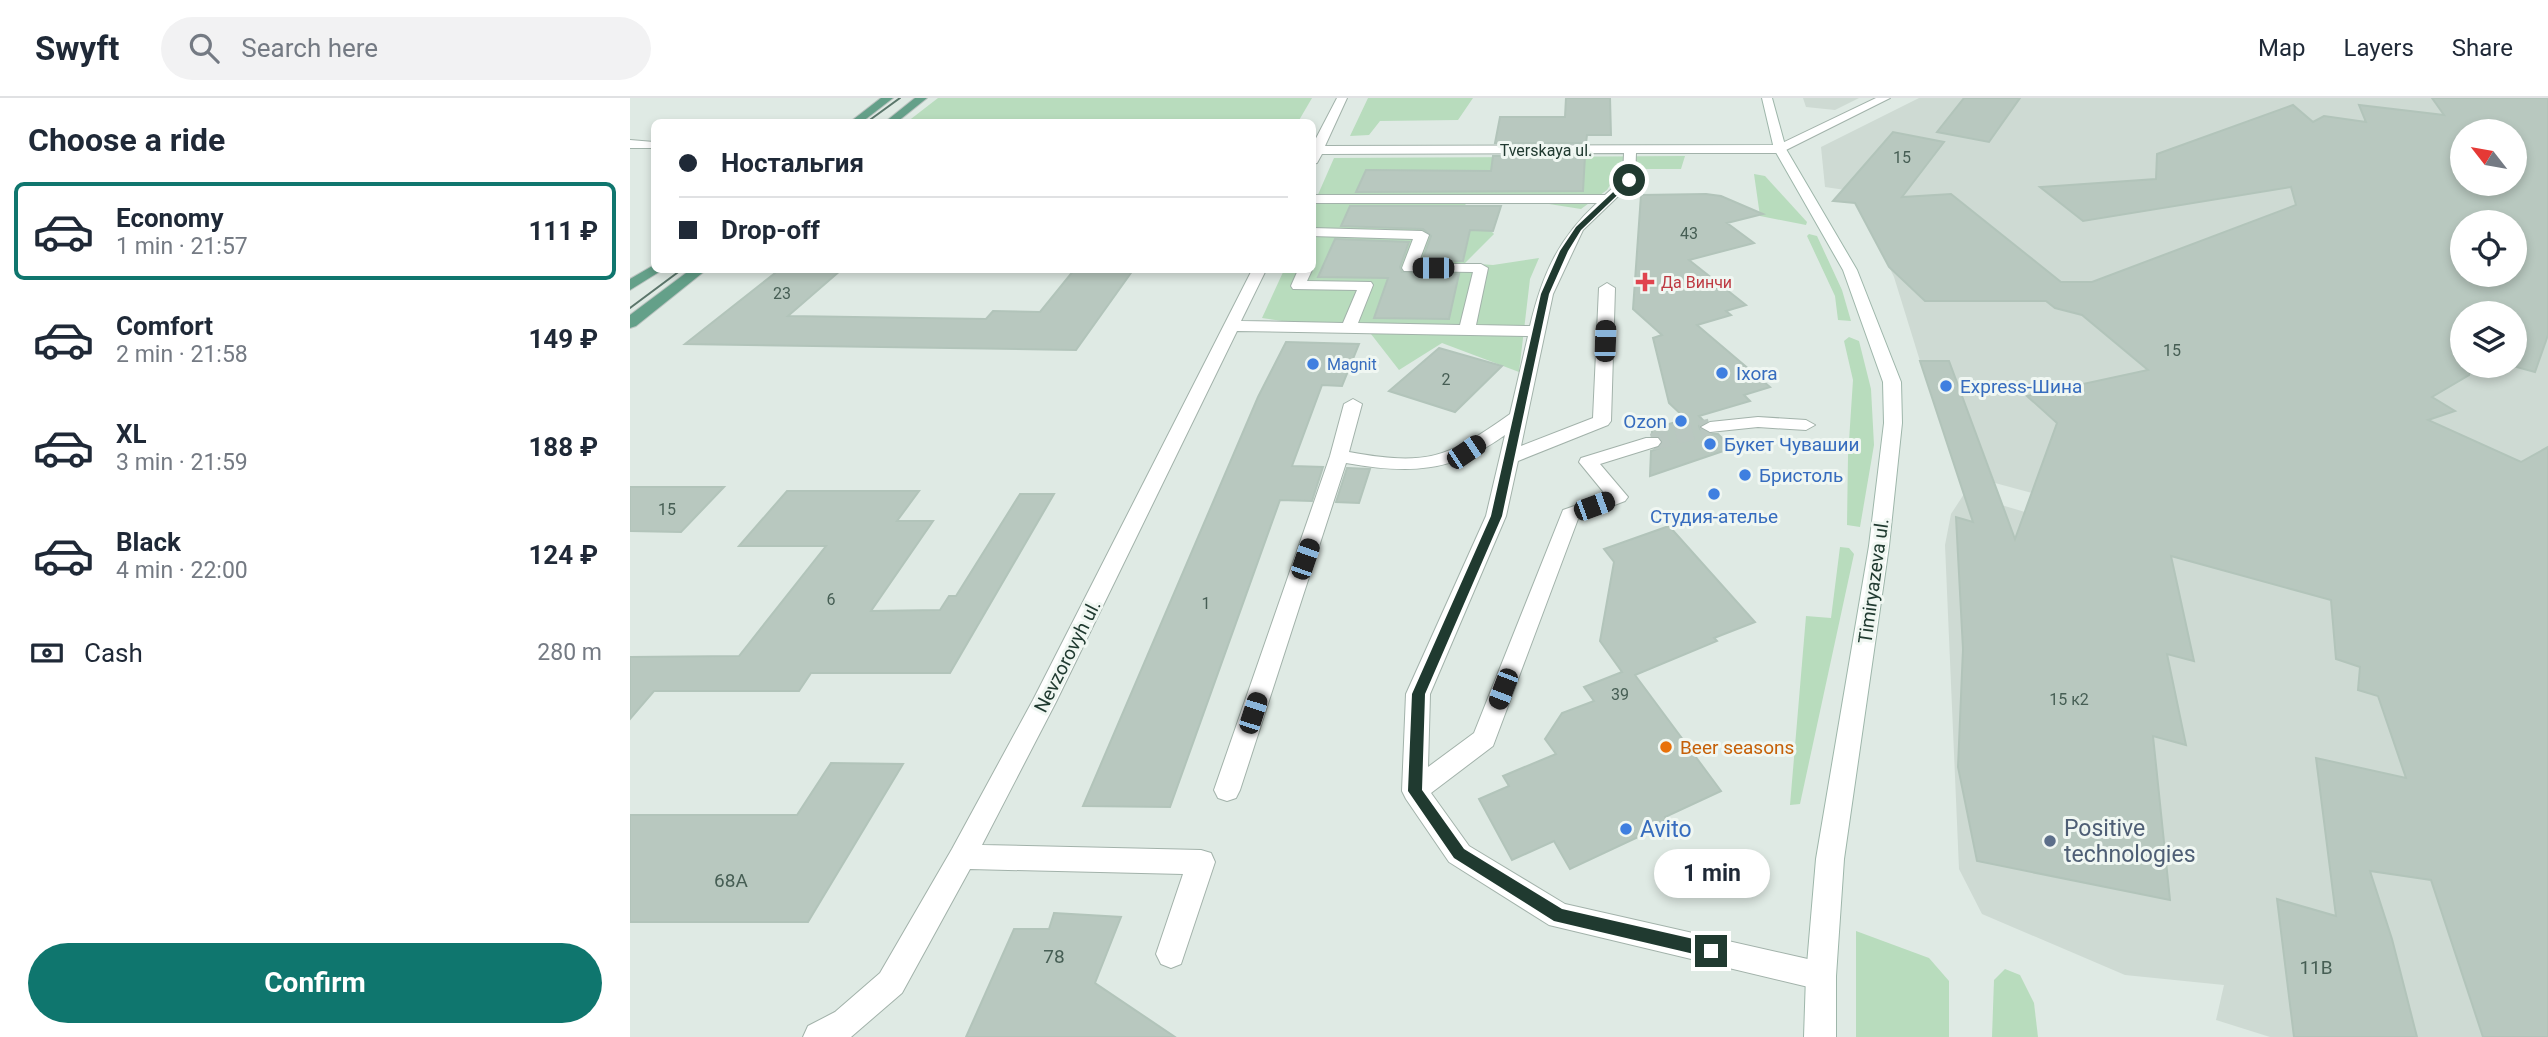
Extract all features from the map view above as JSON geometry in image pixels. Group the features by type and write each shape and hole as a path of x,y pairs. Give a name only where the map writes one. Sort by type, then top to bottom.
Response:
{"main road":[{"path":"859,119 888,98"},
{"path":"894,119 922,98"},
{"path":"630,286 651,271"},
{"path":"630,323 695,273"}],"street":[{"path":"1316,150 1342,98"},
{"name":"Timiryazeva ul.","path":"1767,98 1780,149 1850,270 1892,382 1893,424 1879,546 1830,859 1821,976 1820,1037"},
{"path":"1780,149 1885,98"},
{"path":"630,144 651,145"},
{"name":"Tverskaya ul.","path":"1316,154 1780,149"},
{"path":"1630,150 1629,180 1578,228 1564,251 1545,294 1496,516 1418,694 1415,791 1459,854 1559,916 1821,976"},
{"path":"1316,199 1609,199"},
{"path":"1317,236 1422,235 1409,268 1481,268 1467,330"},
{"name":"Nevzorovyh ul.","path":"833,1030 891,983 962,857 1044,702 1258,273"},
{"path":"1304,273 1298,286 1366,285 1348,330"},
{"path":"1510,457 1602,421 1606,288"},
{"path":"1231,326 1538,331"},
{"path":"1227,790 1339,456 1353,404"},
{"path":"1339,456 1387,465 1422,465 1466,452 1520,415"},
{"path":"1710,427 1758,422 1806,425"},
{"path":"1415,791 1483,739 1570,515 1618,497 1588,462 1652,442"},
{"path":"962,857 1201,862 1171,954"}],"shaded area":[{"path":"1803,98 1859,98 1835,110 1806,107"},
{"path":"1919,98 2548,98 2548,1037 2270,1037 2216,1020 2224,985 2125,975 1982,914 1959,869 1945,545 1951,514 1964,494 2025,512 2032,493 1995,483 1949,362 1920,361 1894,277 1852,191 1825,187 1821,147"}],"green space":[{"path":"938,98 1312,98 1300,119 911,119"},
{"path":"1368,98 1473,98 1458,120 1380,121 1369,135 1350,136"},
{"path":"1685,156 1681,169 1620,169 1607,190 1581,209 1549,204 1465,204 1494,234 1465,263 1493,265 1539,258 1530,279 1519,372 1442,343 1399,370 1371,334 1262,318 1283,273 1316,273 1316,199 1334,158"},
{"path":"1754,174 1765,176 1807,222 1806,225 1760,216"},
{"path":"1807,236 1817,236 1842,290 1851,321 1838,320 1835,296"},
{"path":"1849,337 1859,341 1871,389 1874,445 1860,527 1847,525 1853,380 1844,341"},
{"path":"1840,547 1849,548 1854,554 1800,804 1790,805 1806,616 1831,618"},
{"path":"1856,931 1929,958 1949,981 1949,1037 1856,1037"},
{"path":"2005,969 2020,975 2034,1003 2038,1037 1992,1037 1994,980"}],"building":[{"path":"1566,98 1610,98 1611,135 1587,135 1586,143 1495,143 1500,117 1565,117"},
{"path":"1964,98 2020,98 1989,142 1937,132"},
{"path":"2432,98 2548,98 2548,335 2535,372 2527,370 2527,301 2450,301 2450,378 2464,378 2432,397 2455,411 2428,420 2521,462 2548,447 2548,1037 2483,1037 2431,880 2370,871 2392,939 2417,1037 2294,1037 2277,899 2336,916 2316,758 2406,778 2378,696 2358,690 2360,667 2336,659 2331,600 2171,556 2194,661 2167,654 2186,745 2153,736 2170,900 1977,861 1958,767 1963,649 1956,517 1973,522 1920,361 1949,361 2015,539 2057,423 2027,396 2148,370 2082,315 2055,308 2046,301 1925,301 1889,267 1855,203 1833,201 1893,132 1944,142 1902,197 1951,194 2061,282 2092,282 2296,205 2291,187 2083,221 2040,187 2156,179 2157,154 2293,105 2313,122 2324,116 2366,122 2359,105 2444,115"},
{"path":"1493,156 1585,156 1583,191 1356,192 1366,170 1491,171"},
{"path":"1641,195 1721,196 1763,214 1727,223 1754,243 1689,260 1746,305 1726,311 1731,315 1697,325 1770,387 1744,395 1750,401 1699,416 1705,422 1699,426 1700,429 1709,434 1718,434 1732,448 1650,476 1651,451 1660,448 1664,442 1660,436 1652,435 1652,429 1686,419 1669,403 1653,338 1662,335 1633,309"},
{"path":"1350,206 1501,206 1493,231 1470,230 1463,261 1422,261 1431,236 1423,229 1341,226"},
{"path":"1335,239 1409,242 1400,267 1402,272 1459,274 1449,319 1374,318 1388,278 1318,277"},
{"path":"775,273 838,273 788,316 986,319 993,311 1040,312 1072,273 1131,273 1076,350 685,344"},
{"path":"1286,342 1359,344 1342,386 1322,385 1292,466 1323,467 1312,501 1280,500 1170,807 1083,806 1258,397"},
{"path":"1439,348 1502,366 1455,412 1389,391"},
{"path":"1347,468 1370,469 1359,503 1336,502"},
{"path":"630,487 724,487 681,532 630,531"},
{"path":"787,491 919,491 897,521 933,521 871,611 940,610 949,596 956,596 1020,494 1054,494 950,673 811,673 799,691 654,691 630,719 630,657 739,656 826,546 739,546"},
{"path":"1669,526 1755,622 1635,675 1721,791 1665,817 1668,823 1570,869 1554,841 1512,860 1479,799 1509,786 1503,776 1556,754 1545,739 1562,713 1594,701 1584,687 1622,672 1600,641 1614,562 1604,549"},
{"path":"831,763 903,764 808,922 630,922 630,815 797,815"},
{"path":"1054,913 1121,917 1095,983 1175,1037 966,1037 1014,929 1049,929"}],"tunnel":[{"path":"1652,442 1710,427"}],"tram line":[{"path":"871,119 900,98"},
{"path":"630,308 677,273"}],"place":[{"name":"Да Винчи","path":"1645,282"},
{"name":"Magnit","path":"1313,364"},
{"name":"Ixora","path":"1722,373"},
{"name":"Express-Шина","path":"1946,386"},
{"name":"Ozon","path":"1681,421"},
{"name":"Букет Чувашии","path":"1710,444"},
{"name":"Бристоль","path":"1745,475"},
{"name":"Студия-ателье","path":"1714,494"},
{"name":"Beer seasons","path":"1666,747"},
{"name":"Avito","path":"1626,829"},
{"name":"Positive technologies","path":"2050,841"}],"route":[{"path":"1629,180 1578,228 1564,251 1545,294 1496,516 1418,694 1415,791 1459,854 1559,916 1711,951"}]}
